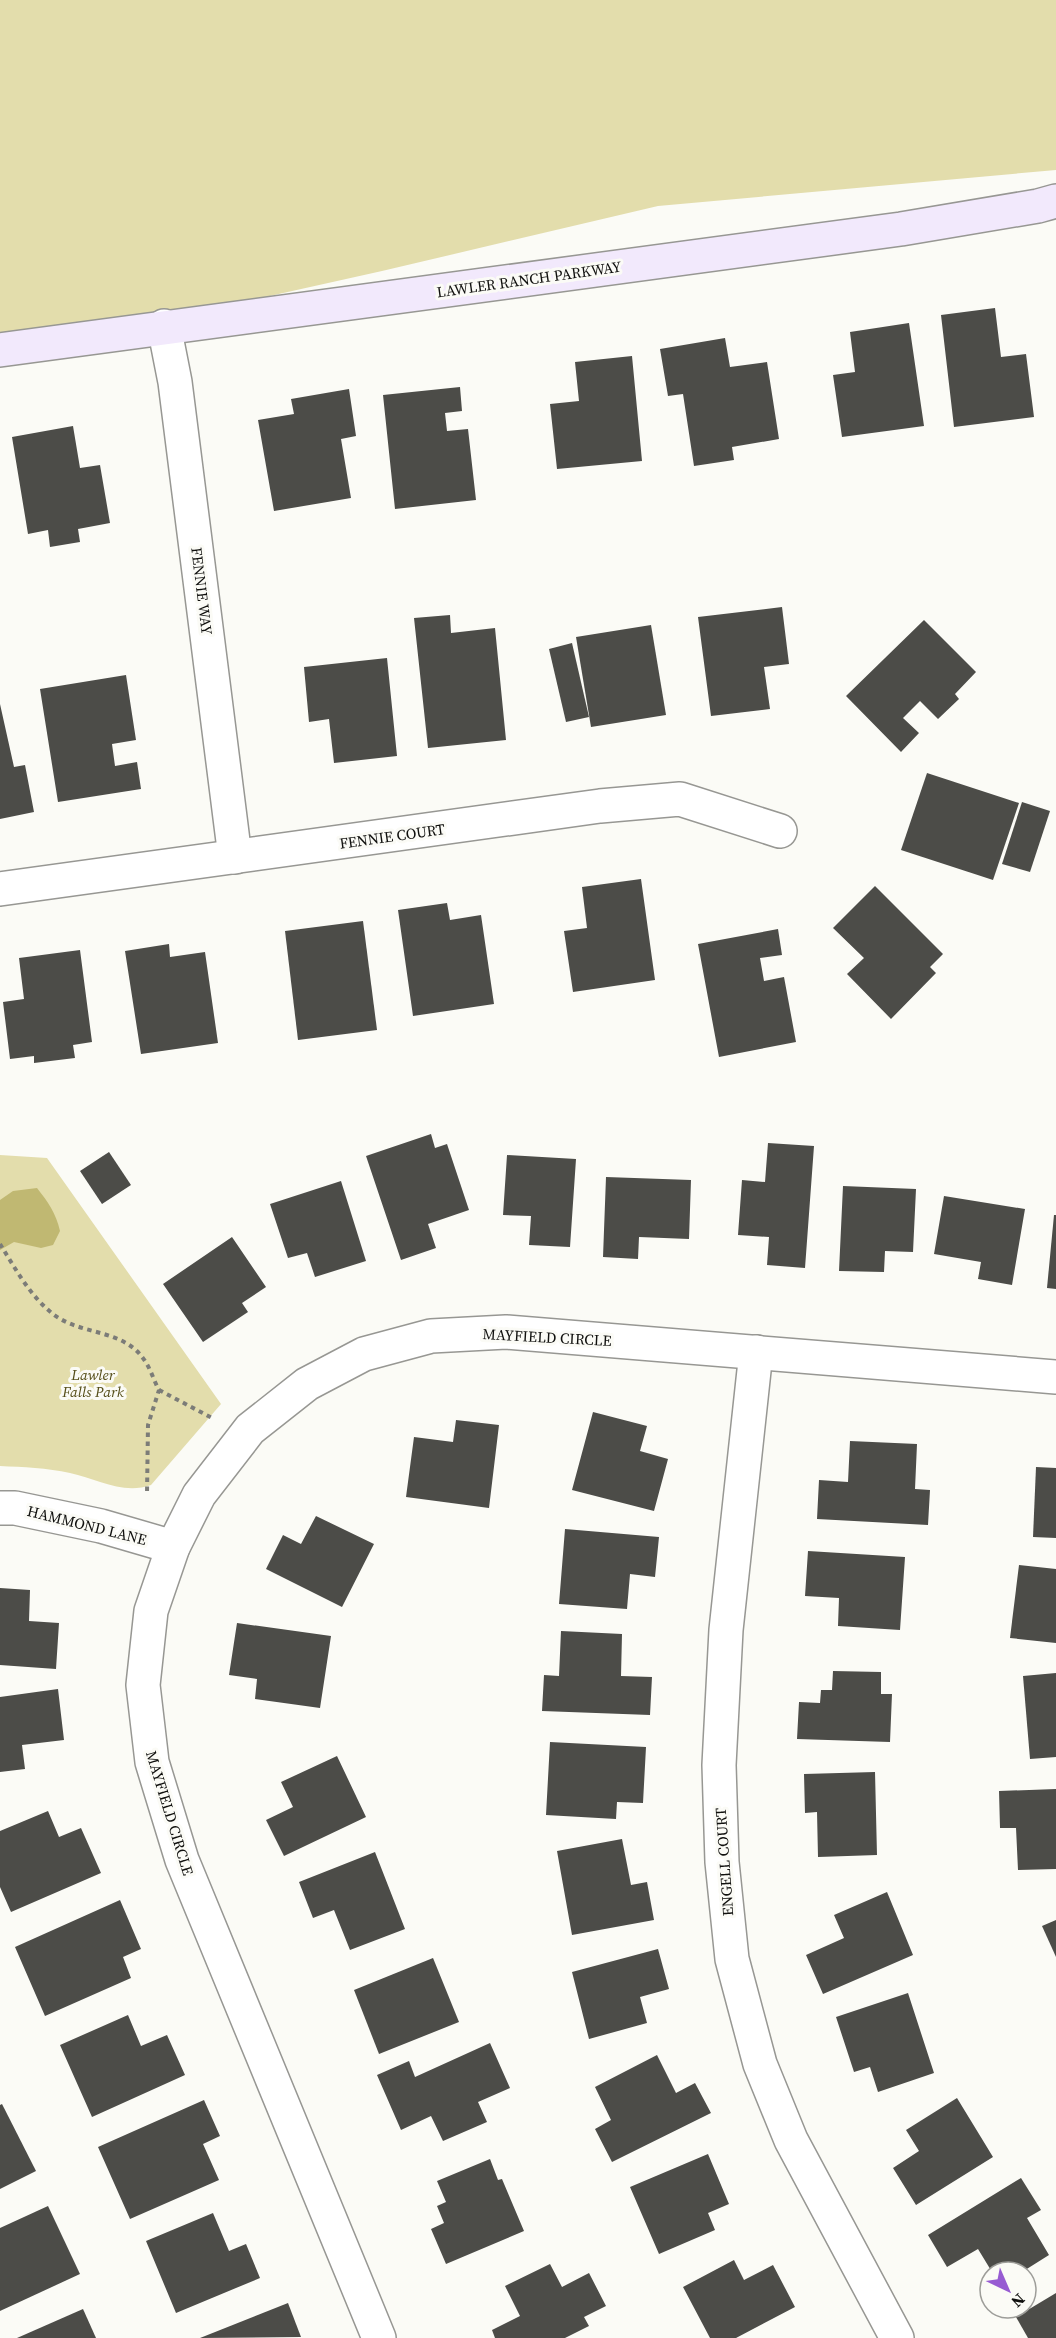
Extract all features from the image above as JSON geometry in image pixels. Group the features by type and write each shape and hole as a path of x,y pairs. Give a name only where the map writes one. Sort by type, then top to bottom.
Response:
{"street":[{"name":"LAWLER RANCH PARKWAY","path":"0,350 164,326 889,231 1056,201"},
{"name":"FENNIE WAY","path":"164,326 175,382 235,856"},
{"name":"FENNIE COURT","path":"0,890 600,806 681,799 780,831"},
{"name":"MAYFIELD CIRCLE","path":"379,2338 182,1860 152,1762 143,1684 151,1611 172,1547 199,1495 250,1429 307,1384 364,1354 431,1336 506,1332 1056,1377"},
{"name":"ENGELL COURT","path":"756,1352 726,1630 719,1765 722,1862 732,1959 760,2064 791,2140 897,2338"},
{"name":"HAMMOND LANE","path":"0,1508 15,1508 101,1526 172,1547"}],"path":[{"path":"1,1246 35,1298 47,1309 70,1325 112,1336 132,1347 145,1360 159,1390 217,1420"},
{"path":"147,1494 148,1425 159,1390"}],"green space":[{"path":"0,0 1056,0 1056,170 658,206 382,271 0,356"},
{"name":"Lawler Falls Park","path":"0,1155 47,1158 221,1404 151,1485 141,1488 120,1487 61,1471 0,1466"}],"shaded area":[{"path":"37,1188 51,1208 60,1231 53,1245 41,1248 14,1242 0,1250 0,1200 13,1191"}],"building":[{"path":"995,308 1001,357 1026,354 1034,417 954,427 941,315"},
{"path":"909,323 924,426 842,437 833,375 855,372 850,332"},
{"path":"725,338 730,367 767,362 779,439 732,447 734,460 694,466 683,394 668,396 660,349"},
{"path":"632,356 642,461 557,469 550,404 579,401 575,362"},
{"path":"460,387 462,411 445,413 447,431 468,429 476,500 395,509 383,395"},
{"path":"349,389 356,436 341,439 351,498 274,511 258,420 294,414 291,399"},
{"path":"73,426 80,468 100,465 110,523 78,529 80,542 50,547 48,530 28,534 12,437"},
{"path":"782,607 789,664 764,667 770,709 711,716 698,617"},
{"path":"450,615 451,633 495,628 506,740 428,748 414,618"},
{"path":"924,620 976,672 955,694 959,699 938,719 920,701 903,718 919,733 901,752 846,696"},
{"path":"651,625 666,715 591,727 576,637"},
{"path":"572,643 589,717 566,722 549,649"},
{"path":"387,658 397,756 334,763 329,719 309,722 304,667"},
{"path":"126,675 136,740 112,744 115,766 137,762 141,789 58,802 40,689"},
{"path":"0,704 14,767 25,765 34,812 0,819"},
{"path":"927,773 1019,803 993,880 901,850"},
{"path":"1022,802 1050,811 1030,872 1002,864"},
{"path":"641,879 655,980 573,992 564,931 587,928 582,887"},
{"path":"875,886 943,954 930,967 936,973 891,1019 847,974 864,958 833,928"},
{"path":"447,903 450,920 481,915 494,1004 413,1016 398,910"},
{"path":"363,921 377,1030 298,1040 285,931"},
{"path":"778,929 782,955 760,958 764,981 784,977 796,1042 719,1057 698,944"},
{"path":"169,944 170,957 205,952 218,1043 141,1054 125,951"},
{"path":"80,950 92,1042 73,1045 75,1058 34,1063 34,1056 10,1059 3,1002 24,999 19,958"},
{"path":"431,1134 435,1148 447,1144 469,1210 428,1224 436,1248 401,1260 366,1156"},
{"path":"768,1143 814,1146 805,1268 767,1265 769,1237 738,1235 742,1180 765,1182"},
{"path":"109,1152 131,1185 102,1204 80,1171"},
{"path":"507,1155 576,1159 570,1247 529,1245 531,1216 503,1215"},
{"path":"606,1177 691,1180 689,1239 639,1237 638,1259 603,1257"},
{"path":"341,1181 366,1261 315,1277 307,1253 288,1258 270,1204"},
{"path":"843,1186 916,1189 913,1252 885,1251 884,1272 839,1271"},
{"path":"944,1196 1025,1209 1012,1285 978,1279 981,1262 934,1254"},
{"path":"1054,1215 1056,1215 1056,1289 1047,1288"},
{"path":"232,1237 266,1287 242,1303 248,1312 203,1342 163,1284"},
{"path":"593,1412 647,1426 640,1451 668,1459 654,1511 572,1490"},
{"path":"456,1420 499,1425 489,1508 406,1497 414,1437 453,1442"},
{"path":"850,1441 917,1444 915,1489 930,1490 928,1525 817,1519 819,1480 848,1482"},
{"path":"1036,1467 1056,1468 1056,1538 1033,1537"},
{"path":"316,1516 374,1544 342,1607 266,1569 283,1535 301,1544"},
{"path":"565,1529 659,1537 655,1577 630,1574 627,1609 559,1604"},
{"path":"808,1551 905,1557 900,1630 838,1626 839,1598 805,1596"},
{"path":"1019,1565 1056,1569 1056,1643 1010,1638"},
{"path":"0,1588 30,1590 29,1621 59,1623 56,1669 0,1665"},
{"path":"237,1623 331,1636 320,1708 255,1699 257,1679 229,1675"},
{"path":"561,1631 622,1634 621,1676 652,1677 650,1715 542,1711 544,1675 559,1676"},
{"path":"833,1671 881,1672 881,1694 892,1694 890,1742 797,1739 799,1702 820,1703 821,1690 832,1690"},
{"path":"1056,1673 1056,1757 1030,1759 1023,1676"},
{"path":"58,1689 64,1740 22,1745 25,1769 0,1772 0,1697"},
{"path":"550,1742 646,1747 643,1803 617,1802 616,1819 546,1815"},
{"path":"337,1756 366,1817 284,1856 266,1820 293,1807 281,1782"},
{"path":"875,1772 877,1855 818,1857 817,1812 805,1813 804,1774"},
{"path":"1056,1789 1056,1869 1018,1870 1016,1828 1000,1828 999,1791"},
{"path":"48,1811 59,1837 81,1828 101,1873 11,1912 0,1887 0,1831"},
{"path":"622,1839 631,1885 647,1882 654,1920 572,1935 557,1851"},
{"path":"375,1852 405,1929 350,1950 334,1910 313,1918 299,1882"},
{"path":"887,1892 913,1955 823,1994 806,1955 844,1938 834,1915"},
{"path":"120,1900 141,1949 123,1957 131,1978 45,2016 15,1947"},
{"path":"1056,1920 1056,1957 1042,1926"},
{"path":"658,1949 669,1989 640,1997 647,2023 589,2039 572,1972"},
{"path":"433,1958 459,2022 379,2054 354,1990"},
{"path":"908,1993 934,2073 878,2092 870,2067 854,2072 836,2017"},
{"path":"128,2015 141,2046 167,2035 185,2075 92,2117 60,2045"},
{"path":"490,2043 510,2088 478,2102 487,2122 443,2141 431,2116 401,2130 377,2075 409,2061 415,2077"},
{"path":"657,2055 676,2093 695,2083 711,2113 612,2162 595,2129 611,2120 595,2087"},
{"path":"957,2098 993,2157 916,2205 893,2168 919,2151 906,2130"},
{"path":"204,2100 220,2136 203,2144 219,2180 130,2219 98,2147"},
{"path":"2,2104 36,2171 0,2189 0,2105"},
{"path":"708,2154 729,2204 708,2213 715,2230 659,2254 630,2187"},
{"path":"490,2159 498,2180 502,2179 524,2231 446,2264 431,2229 444,2223 437,2206 446,2202 437,2181"},
{"path":"1021,2178 1041,2210 1027,2218 1049,2255 1038,2262 1038,2260 985,2260 978,2249 947,2267 928,2235"},
{"path":"48,2206 80,2274 0,2311 0,2228"},
{"path":"213,2213 229,2251 246,2244 260,2278 176,2313 146,2241"},
{"path":"734,2260 744,2280 773,2265 795,2307 736,2338 710,2338 683,2287"},
{"path":"550,2264 562,2287 589,2273 606,2306 584,2317 589,2326 565,2338 495,2338 492,2330 520,2316 505,2286"},
{"path":"1056,2293 1056,2338 1028,2338 1018,2320 1038,2320 1038,2304"},
{"path":"288,2303 301,2337 200,2338"},
{"path":"83,2309 96,2338 17,2338"}]}
